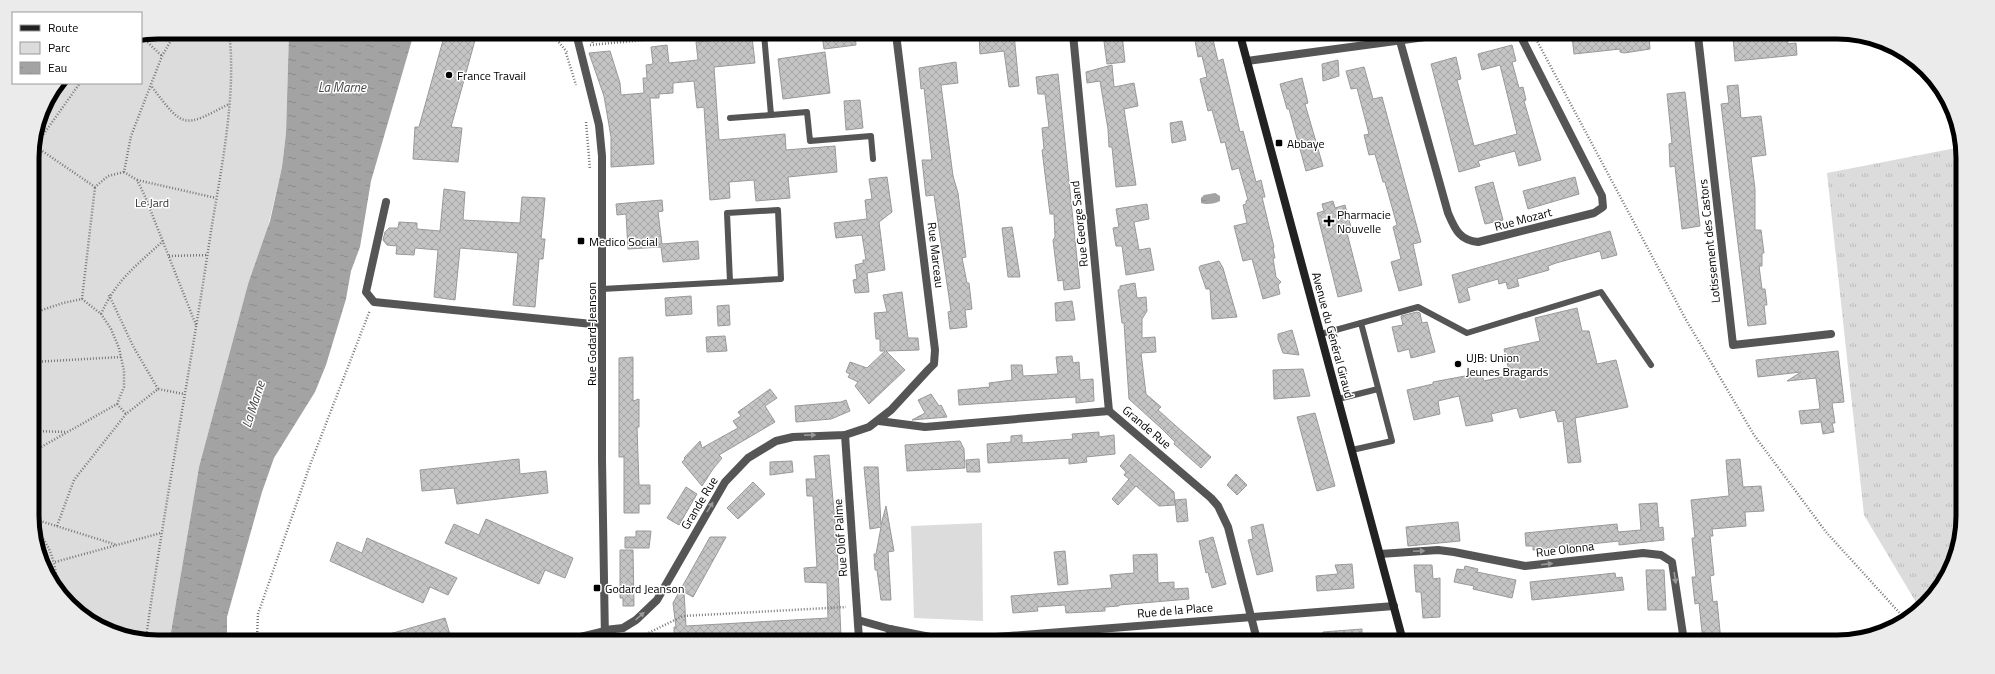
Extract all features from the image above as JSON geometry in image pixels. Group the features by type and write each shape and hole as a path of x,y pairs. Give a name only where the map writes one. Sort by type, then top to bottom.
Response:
{"main road":[{"name":"Avenue du Général Giraud","path":"1241,39 1401,635"}],"street":[{"name":"Rue Godard-Jeanson","path":"578,39 599,125 602,156 605,635"},
{"name":"Rue Marceau","path":"845,435 858,432 879,421 934,364 936,357 897,39"},
{"name":"Rue George Sand","path":"1072,39 1109,411"},
{"path":"1247,61 1413,39"},
{"name":"Rue Mozart","path":"1400,41 1448,213 1453,226 1460,235 1468,241 1478,242 1594,213 1603,207 1602,196 1522,39"},
{"name":"Lotissement des Castors","path":"1698,39 1732,345 1831,334"},
{"path":"386,202 366,292 374,302 602,325"},
{"name":"Grande Rue","path":"879,421 926,427 1109,411 1211,498 1218,506 1228,527 1257,635"},
{"name":"Grande Rue","path":"605,630 623,628 636,620 657,600 725,482 740,465 761,449 776,441 807,435 845,435"},
{"name":"Rue Olof Palme","path":"845,435 859,635"},
{"name":"Rue Olonna","path":"1380,554 1448,551 1525,566 1643,552 1661,554 1672,562 1683,635"},
{"name":"Rue de la Place","path":"1018,635 1394,606"},
{"path":"858,620 890,629 920,635"},
{"path":"890,629 890,635"}],"lane":[{"path":"764,39 770,115"},
{"path":"730,118 807,112 810,141 871,136 873,159"},
{"path":"602,289 730,282 780,279 778,210 727,213 730,282"},
{"path":"1321,334 1418,308 1467,333 1602,292 1651,365"},
{"path":"1352,450 1392,441 1361,323"},
{"path":"1338,398 1378,388"},
{"path":"584,635 605,630"}],"path":[{"path":"124,172 131,136 152,87 162,56 172,39"},
{"path":"147,634 161,534 208,255 229,104 232,72 230,39"},
{"path":"592,39 593,44 651,39"},
{"path":"1536,39 1685,318 1754,435 1826,532 1902,616"},
{"path":"145,40 162,56"},
{"path":"566,53 577,87"},
{"path":"41,137 79,84"},
{"path":"152,87 171,112 184,121 197,120 229,104"},
{"path":"585,117 590,171"},
{"path":"39,150 95,187"},
{"path":"82,300 95,187 108,176 124,172 137,180 216,198"},
{"path":"137,180 163,241 196,327"},
{"path":"101,314 109,295 121,280 163,241"},
{"path":"169,256 208,255"},
{"path":"109,295 133,346 158,389"},
{"path":"39,311 63,303 82,300 101,314 111,329 121,357 124,371 124,387 117,404 39,448"},
{"path":"257,635 258,614 310,465 374,302"},
{"path":"39,362 121,357"},
{"path":"57,526 74,480 126,414 158,389 184,394"},
{"path":"117,404 126,414"},
{"path":"39,431 68,432"},
{"path":"39,521 118,545"},
{"path":"55,562 161,534"},
{"path":"40,535 45,540 55,562 57,577"},
{"path":"644,635 683,616 856,607"},
{"path":"623,628 624,635"}],"green space":[{"name":"Le Jard","path":"289,39 286,133 282,167 267,231 248,284 199,467 171,635 143,634 127,631 113,626 99,619 74,600 55,575 48,561 41,539 39,524 39,150 43,127 51,105 66,84 142,84 142,40"},
{"path":"1956,148 1955,531 1952,547 1940,575 1936,582 1917,603 1864,515 1827,173"},
{"path":"982,523 983,621 914,618 911,526"}],"water":[{"name":"La Marne","path":"289,39 412,39 371,181 360,247 351,271 346,299 326,365 315,392 274,458 262,492 227,617 227,635 171,635 199,467 248,284 270,221 282,167 286,133"},
{"path":"1215,193 1220,196 1220,201 1210,204 1201,203 1201,198 1204,195"}],"building":[{"name":"France Travail","path":"443,39 475,39 451,127 462,128 458,162 413,159 415,127 419,127"},
{"path":"730,39 752,39 755,63 714,67 719,140 785,134 786,150 835,146 837,172 788,177 790,198 756,201 754,180 729,182 730,198 710,200 704,107 697,108 694,81 673,83 673,93 659,94 659,98 650,98 654,164 611,167 611,137 604,96 589,53 610,51 620,83 621,95 644,93 643,78 647,78 646,65 653,64 651,47 667,45 669,63 698,60 696,42"},
{"path":"823,39 855,39 856,45 824,49"},
{"path":"979,39 1014,39 1019,86 1009,87 1004,51 980,54"},
{"path":"1104,39 1123,39 1125,62 1107,64"},
{"path":"1195,39 1213,39 1218,61 1223,59 1240,132 1243,131 1256,182 1261,180 1265,197 1262,197 1274,247 1275,258 1273,258 1276,277 1281,282 1278,285 1280,294 1263,299 1252,259 1243,261 1234,226 1247,223 1243,205 1246,204 1246,201 1248,200 1239,168 1232,170 1225,142 1221,143 1212,110 1208,111 1200,79 1207,77 1202,56 1198,57"},
{"path":"1572,39 1649,39 1650,49 1624,53 1620,52 1620,49 1574,54"},
{"path":"1733,39 1787,39 1788,44 1796,43 1797,55 1735,61"},
{"path":"1512,45 1516,61 1512,62 1519,88 1523,87 1526,100 1524,101 1541,160 1519,166 1515,151 1478,161 1480,166 1459,172 1431,64 1456,57 1461,79 1457,80 1474,146 1517,134 1500,65 1482,70 1478,54"},
{"path":"825,52 830,93 783,99 778,59"},
{"path":"1338,60 1339,76 1323,81 1322,64"},
{"path":"956,62 958,83 941,85 953,176 958,193 966,257 962,258 967,283 969,283 972,309 965,310 967,327 950,329 948,312 951,311 934,195 926,196 922,160 932,160 924,88 921,89 919,68"},
{"path":"1112,65 1114,87 1134,83 1138,106 1124,109 1136,185 1116,187 1112,147 1109,147 1108,129 1100,81 1087,83 1086,72"},
{"path":"1364,67 1373,99 1382,97 1421,242 1413,244 1422,285 1399,291 1391,262 1401,259 1393,227 1397,225 1385,182 1383,182 1375,154 1369,155 1364,135 1369,134 1357,88 1351,89 1346,71"},
{"path":"1058,74 1080,288 1064,290 1063,280 1058,281 1053,240 1055,237 1054,214 1050,214 1042,150 1044,149 1042,128 1049,127 1045,94 1038,94 1036,77"},
{"path":"1302,78 1308,103 1305,104 1323,166 1306,171 1289,109 1287,109 1280,84"},
{"path":"1738,85 1741,118 1761,116 1766,155 1751,157 1755,189 1755,230 1761,230 1764,253 1762,253 1762,266 1759,266 1762,289 1765,289 1767,305 1764,305 1766,324 1748,326 1721,104 1729,103 1727,86"},
{"path":"1685,92 1700,226 1682,229 1675,166 1670,167 1669,144 1672,143 1667,94"},
{"path":"860,100 863,128 846,130 844,101"},
{"path":"1182,121 1186,140 1172,143 1170,123"},
{"path":"887,177 892,212 879,222 885,270 867,273 869,292 855,293 853,280 857,279 855,265 863,263 863,260 866,260 862,235 836,238 834,223 867,219 865,200 872,199 869,179"},
{"path":"1575,177 1579,194 1528,209 1523,191"},
{"path":"1493,182 1503,220 1485,224 1475,187"},
{"path":"444,189 465,192 463,220 520,223 522,197 545,198 541,239 545,239 543,259 539,259 535,307 513,305 518,253 460,248 455,300 434,297 438,250 415,248 414,255 396,254 397,246 387,245 383,240 385,232 389,228 398,228 399,222 417,223 417,229 440,231"},
{"path":"662,200 663,211 658,212 662,244 698,241 699,259 663,262 661,247 628,249 626,214 617,215 616,204"},
{"path":"1333,201 1335,208 1345,205 1351,227 1346,229 1362,291 1338,297 1317,213 1324,211 1322,204"},
{"path":"1147,204 1149,219 1134,222 1139,250 1150,248 1154,270 1126,275 1122,246 1116,246 1113,228 1119,227 1116,209"},
{"path":"1012,227 1020,277 1008,277 1002,228"},
{"path":"1610,231 1617,255 1602,259 1600,251 1556,263 1548,266 1549,270 1517,279 1519,286 1508,289 1506,282 1499,284 1498,279 1467,288 1470,300 1459,303 1452,275"},
{"path":"1219,261 1223,268 1237,317 1212,319 1210,289 1206,289 1199,268 1200,266"},
{"path":"1135,283 1137,298 1146,297 1147,311 1142,319 1142,338 1155,337 1156,352 1141,353 1146,394 1161,407 1158,410 1211,457 1201,468 1174,444 1175,442 1161,428 1129,399 1124,323 1122,323 1118,290 1120,289 1120,286"},
{"path":"902,292 908,338 918,338 919,350 886,351 905,370 869,404 855,386 858,382 848,377 850,374 846,372 850,362 867,368 885,351 880,351 880,339 876,339 874,313 887,312 883,295"},
{"path":"691,296 692,314 666,316 665,298"},
{"path":"1072,301 1075,320 1056,321 1055,303"},
{"path":"729,305 730,325 718,326 717,306"},
{"path":"1577,308 1582,331 1589,331 1597,364 1616,360 1628,407 1575,418 1581,462 1568,463 1563,421 1558,422 1555,410 1520,418 1517,408 1491,414 1493,421 1466,426 1459,396 1438,401 1440,414 1414,420 1407,390 1433,384 1433,382 1481,373 1484,381 1510,375 1504,349 1540,341 1535,318"},
{"path":"1417,312 1420,313 1422,323 1427,322 1435,352 1411,358 1409,349 1398,352 1392,327 1403,325 1401,316"},
{"path":"1292,330 1299,355 1283,353 1278,339 1278,334"},
{"path":"725,336 727,351 707,352 706,337"},
{"path":"1838,351 1844,402 1832,403 1835,423 1832,423 1834,432 1823,434 1821,422 1801,424 1799,411 1820,409 1816,378 1787,381 1801,372 1758,377 1756,360"},
{"path":"1072,356 1073,363 1079,362 1080,380 1093,379 1094,401 1076,403 1076,397 959,405 958,390 990,387 989,383 1012,380 1011,365 1022,365 1023,376 1058,374 1056,357"},
{"path":"633,357 633,401 639,399 639,427 637,427 639,485 650,485 650,504 639,504 639,513 624,513 624,457 619,457 619,358"},
{"path":"1303,369 1310,396 1274,399 1273,370"},
{"path":"770,389 777,398 765,406 775,422 719,455 722,458 702,486 682,462 685,459 684,458 700,441 702,448 738,428 733,421 741,416 738,412"},
{"path":"931,394 939,406 941,405 947,417 912,420 925,413 918,400"},
{"path":"846,400 850,411 831,419 796,422 795,406 841,402"},
{"path":"1315,413 1335,486 1317,491 1297,417"},
{"path":"1099,432 1099,437 1114,435 1115,454 1086,457 1087,462 1069,464 1069,458 988,463 987,444 1011,442 1011,436 1022,435 1022,443 1073,439 1072,434"},
{"path":"960,441 964,449 965,468 907,471 905,445"},
{"path":"1130,454 1174,492 1175,505 1159,506 1136,486 1118,505 1112,499 1129,479 1124,475 1126,472 1120,466"},
{"path":"829,455 837,546 841,635 674,635 674,627 676,627 673,603 710,537 726,537 693,597 684,592 686,626 828,618 827,583 805,582 804,568 817,567 813,496 807,496 806,479 816,479 814,456"},
{"path":"519,459 520,474 546,471 548,493 457,504 454,488 422,491 420,470"},
{"path":"979,459 980,472 967,472 966,460"},
{"path":"1740,459 1743,487 1761,486 1764,511 1745,512 1746,526 1712,529 1713,536 1710,536 1714,575 1710,576 1713,602 1717,601 1720,635 1702,635 1699,603 1695,604 1692,577 1696,577 1692,538 1695,538 1691,500 1729,496 1726,460"},
{"path":"792,461 793,472 770,475 770,462"},
{"path":"864,467 878,467 881,525 886,506 894,551 888,552 891,600 881,600 877,570 875,570 874,554 876,554 881,527 870,529"},
{"path":"1236,474 1247,485 1237,495 1227,485"},
{"path":"753,482 765,494 738,519 727,508"},
{"path":"686,487 697,494 679,525 667,518"},
{"path":"1186,499 1188,521 1177,522 1175,500"},
{"path":"1657,503 1659,528 1663,527 1664,540 1619,545 1619,541 1533,550 1533,546 1526,546 1525,533 1617,524 1618,532 1641,530 1639,504"},
{"path":"486,519 573,558 565,578 545,570 539,584 445,543 454,524 479,535"},
{"path":"1458,522 1460,541 1408,546 1406,527"},
{"path":"1263,524 1273,571 1257,575 1248,540 1253,539 1251,527"},
{"path":"636,531 651,531 649,548 625,548 625,537 636,537"},
{"path":"1213,537 1226,584 1212,588 1208,572 1206,573 1199,541"},
{"path":"367,538 457,578 448,595 430,587 423,603 330,561 337,542 362,553"},
{"path":"620,550 633,550 634,606 623,606 623,598 620,598"},
{"path":"1065,551 1068,584 1058,585 1054,552"},
{"path":"1157,554 1158,583 1174,582 1174,589 1188,588 1189,599 1105,607 1105,611 1066,613 1065,605 1037,607 1038,611 1013,613 1011,596 1112,588 1110,575 1134,573 1133,555"},
{"path":"1352,564 1354,588 1317,591 1316,576 1338,574 1335,565"},
{"path":"1414,565 1432,565 1433,579 1440,578 1440,617 1423,618 1421,592 1416,592"},
{"path":"1465,566 1478,569 1477,572 1516,580 1512,598 1473,589 1474,586 1454,582 1457,569 1464,570"},
{"path":"1646,570 1664,570 1666,610 1648,610"},
{"path":"1615,573 1616,578 1622,577 1624,590 1532,600 1530,582"},
{"path":"445,618 450,635 386,635"},
{"path":"1362,629 1362,635 1323,635 1323,632"}],"place":[{"name":"France Travail","path":"449,75"},
{"name":"Abbaye","path":"1279,143"},
{"name":"Pharmacie Nouvelle","path":"1329,221"},
{"name":"Medico Social","path":"581,241"},
{"name":"UJB: Union Jeunes Bragards","path":"1458,364"},
{"name":"Godard Jeanson","path":"597,588"}]}
